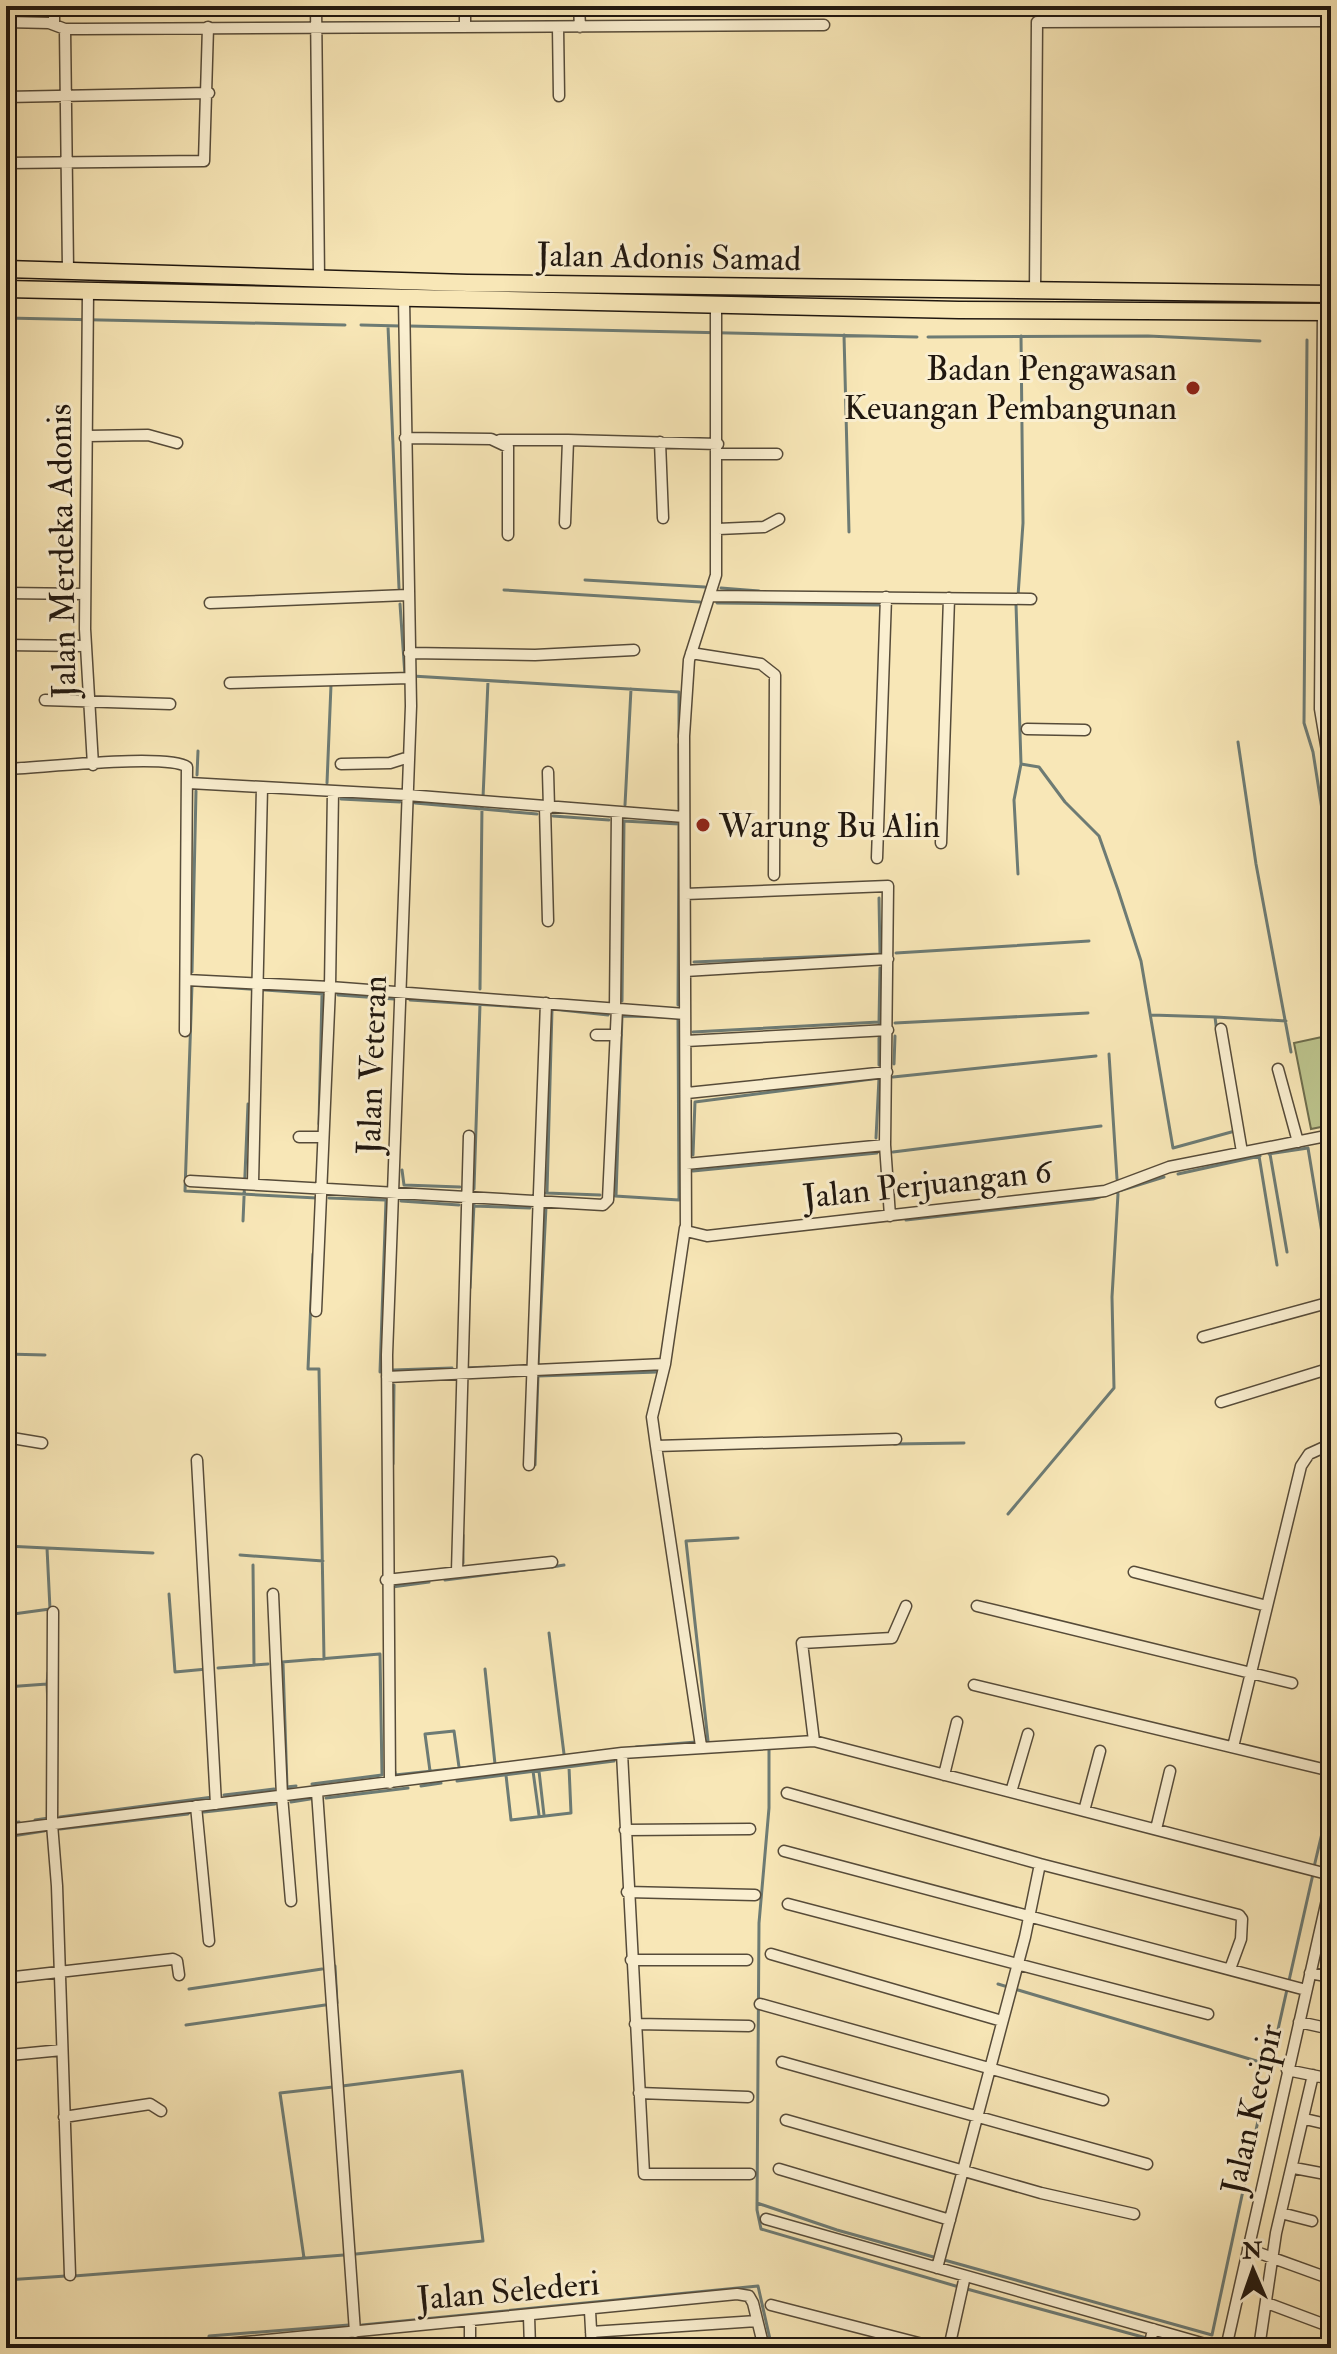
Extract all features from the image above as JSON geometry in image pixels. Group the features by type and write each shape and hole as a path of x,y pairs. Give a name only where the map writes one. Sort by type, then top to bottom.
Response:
{"highway":[{"name":"Jalan Adonis Samad","path":"6,269 319,279 467,290 1331,294"},
{"path":"168,275 168,293"},
{"path":"6,289 88,299 168,293 404,298 467,290 716,305 1327,312"},
{"path":"923,291 923,308"}],"street":[{"path":"54,6 54,24"},
{"path":"316,6 319,279"},
{"path":"465,6 465,27"},
{"path":"579,6 580,27"},
{"path":"1035,292 1037,22 1331,21"},
{"path":"6,22 54,24 65,29 824,25"},
{"path":"6,163 202,162 205,158 209,93 208,27"},
{"path":"558,27 559,96"},
{"path":"65,29 68,270"},
{"path":"6,97 209,93"},
{"name":"Jalan Veteran","path":"390,1783 386,1580 387,1377 410,678 404,298"},
{"name":"Jalan Merdeka Adonis","path":"88,299 85,646 93,765"},
{"path":"701,1746 652,1417 665,1364 687,1230 684,736 691,653 711,596 718,529 716,305"},
{"path":"1327,312 1327,686 1321,725 1331,775"},
{"path":"88,436 148,435 177,443"},
{"path":"405,438 660,442 777,454"},
{"path":"498,440 508,447 508,535"},
{"path":"565,523 568,440"},
{"path":"660,442 663,518"},
{"path":"718,529 764,527 779,519"},
{"path":"6,593 85,594"},
{"path":"210,603 407,595"},
{"path":"711,596 1031,599"},
{"path":"877,858 886,597"},
{"path":"941,843 949,598"},
{"path":"6,645 85,646"},
{"path":"409,653 535,655 634,650"},
{"path":"691,653 761,664 775,675 774,875"},
{"path":"230,683 410,678"},
{"path":"45,700 170,704"},
{"path":"1027,729 1085,730"},
{"path":"341,764 390,763 409,757"},
{"path":"6,769 142,759 181,763 187,767 185,1031"},
{"path":"548,772 548,921"},
{"path":"189,783 407,795 684,817"},
{"path":"253,1183 262,787"},
{"path":"316,1311 330,987 333,791"},
{"path":"190,1181 603,1205 608,1200 616,1035 617,813"},
{"path":"685,894 888,886 885,1145 890,1216"},
{"path":"685,971 888,959"},
{"path":"186,980 330,987 685,1014"},
{"path":"529,1465 546,1003"},
{"path":"1221,1029 1242,1152"},
{"path":"686,1041 888,1030"},
{"path":"596,1035 616,1035"},
{"path":"1278,1069 1298,1142"},
{"path":"687,1093 887,1072"},
{"name":"Jalan Perjuangan 6","path":"687,1230 707,1236 1105,1191 1169,1167 1331,1135"},
{"path":"457,1572 469,1136"},
{"path":"299,1137 323,1137"},
{"path":"686,1164 885,1145"},
{"path":"1203,1337 1331,1302"},
{"path":"387,1377 460,1376 665,1364"},
{"path":"1221,1402 1331,1368"},
{"path":"6,1437 42,1443"},
{"path":"656,1446 896,1439"},
{"path":"1233,1747 1301,1466 1309,1454 1331,1444"},
{"path":"197,1460 216,1804"},
{"path":"386,1580 552,1562"},
{"path":"1134,1572 1267,1606"},
{"path":"273,1594 282,1796 291,1901"},
{"path":"814,1741 802,1643 892,1638 906,1606"},
{"path":"977,1606 1292,1683"},
{"path":"53,1612 52,1824 70,2275"},
{"path":"974,1685 1329,1770"},
{"path":"944,1775 957,1722"},
{"path":"1011,1792 1028,1734"},
{"path":"6,1830 622,1753 814,1741 1331,1875"},
{"path":"1084,1811 1100,1751"},
{"path":"622,1753 644,2174 750,2174"},
{"path":"1156,1829 1170,1771"},
{"path":"317,1792 355,2332"},
{"path":"787,1793 1040,1864 1239,1915 1242,1919 1241,1939 1230,1969"},
{"path":"196,1806 209,1941"},
{"path":"625,1830 750,1829"},
{"path":"784,1851 1296,1987"},
{"path":"939,2260 1029,1917 1040,1864"},
{"name":"Jalan Kecipir","path":"1226,2348 1299,2022 1296,1987 1310,1973 1326,1924 1331,1882"},
{"path":"627,1892 755,1895"},
{"path":"788,1904 1208,2014"},
{"path":"771,1954 1002,2021"},
{"path":"6,1978 173,1959 177,1961 179,1975"},
{"path":"631,1960 747,1960"},
{"path":"1310,1973 1331,1977"},
{"path":"760,2004 989,2071 1103,2100"},
{"path":"1299,2022 1331,2029"},
{"path":"635,2024 749,2026"},
{"path":"10,2090 7,2058 10,2055 62,2050"},
{"path":"782,2062 1147,2164"},
{"path":"1287,2070 1331,2079"},
{"path":"1259,2348 1272,2257 1313,2075"},
{"path":"639,2093 748,2097"},
{"path":"64,2117 150,2104 161,2111"},
{"path":"1305,2119 1331,2125"},
{"path":"786,2120 1134,2214"},
{"path":"1294,2168 1331,2175"},
{"path":"779,2169 950,2220"},
{"path":"1281,2213 1312,2221"},
{"path":"766,2219 939,2260 964,2280 1151,2339 1219,2348"},
{"path":"1248,2249 1331,2279"},
{"path":"949,2348 964,2280"},
{"name":"Jalan Selederi","path":"219,2348 225,2344 590,2311 737,2294 749,2296 764,2348"},
{"path":"1267,2303 1331,2327"},
{"path":"771,2305 938,2348"},
{"path":"590,2311 592,2348"},
{"path":"529,2316 530,2348"},
{"path":"470,2321 470,2348"},
{"path":"591,2332 757,2321"}],"green space":[{"path":"1331,1035 1331,1125 1311,1129 1294,1043"}],"waterway":[{"path":"6,318 345,325"},
{"path":"361,325 401,326"},
{"path":"388,326 399,588"},
{"path":"409,326 917,337"},
{"path":"844,335 849,532"},
{"path":"1018,596 1023,523 1021,336"},
{"path":"928,337 1148,336 1260,341"},
{"path":"1307,340 1304,723 1313,752 1331,867"},
{"path":"585,580 705,587"},
{"path":"721,588 759,591"},
{"path":"504,590 700,602"},
{"path":"717,603 879,605"},
{"path":"400,604 405,676"},
{"path":"1016,604 1021,764 1039,767 1065,802 1099,836 1141,961 1173,1148 1235,1131"},
{"path":"412,676 679,692 679,737"},
{"path":"483,798 488,681"},
{"path":"327,783 331,685"},
{"path":"625,805 631,689"},
{"path":"1238,742 1256,864 1291,1052"},
{"path":"679,744 679,809"},
{"path":"197,775 198,751"},
{"path":"1018,874 1014,800 1021,764"},
{"path":"192,972 196,791"},
{"path":"341,799 400,802"},
{"path":"415,803 537,814"},
{"path":"480,989 482,805"},
{"path":"553,816 609,820"},
{"path":"623,821 679,824"},
{"path":"622,1001 624,821"},
{"path":"678,1005 679,823"},
{"path":"879,898 880,954"},
{"path":"896,953 1089,941"},
{"path":"694,962 880,954"},
{"path":"879,1023 880,968"},
{"path":"192,985 185,1191 317,1198"},
{"path":"192,985 323,994"},
{"path":"319,1124 322,994"},
{"path":"338,995 394,999"},
{"path":"410,1000 537,1008"},
{"path":"474,1189 480,1004"},
{"path":"552,1009 608,1015"},
{"path":"547,1192 552,1009"},
{"path":"895,1023 1088,1013"},
{"path":"1151,1015 1215,1017"},
{"path":"622,1016 667,1017"},
{"path":"616,1196 622,1016"},
{"path":"615,1196 679,1200 678,1017"},
{"path":"1217,1033 1215,1017 1286,1021"},
{"path":"693,1032 879,1022"},
{"path":"894,1064 895,1036"},
{"path":"879,1038 879,1065"},
{"path":"1109,1054 1117,1179"},
{"path":"893,1077 1096,1056"},
{"path":"876,1138 879,1078"},
{"path":"693,1155 695,1102 880,1078"},
{"path":"243,1221 248,1104"},
{"path":"893,1152 1101,1126"},
{"path":"1269,1154 1308,1148 1324,1245"},
{"path":"693,1171 877,1153"},
{"path":"1270,1154 1287,1252"},
{"path":"1259,1156 1277,1265"},
{"path":"1178,1174 1260,1156"},
{"path":"402,1170 404,1185 460,1187"},
{"path":"906,1220 1093,1199 1164,1177"},
{"path":"546,1193 600,1195"},
{"path":"1008,1514 1114,1388 1112,1297 1118,1194"},
{"path":"329,1198 385,1200"},
{"path":"380,1372 386,1200"},
{"path":"401,1201 459,1205"},
{"path":"470,1288 474,1204"},
{"path":"473,1206 530,1208"},
{"path":"538,1366 546,1207"},
{"path":"313,1254 308,1369 319,1369 324,1659"},
{"path":"1329,1286 1331,1300"},
{"path":"6,1354 45,1355"},
{"path":"465,1368 489,1367"},
{"path":"393,1370 452,1368"},
{"path":"538,1376 658,1372"},
{"path":"535,1465 538,1376"},
{"path":"393,1464 394,1385"},
{"path":"894,1444 964,1443"},
{"path":"463,1535 463,1563"},
{"path":"703,1741 708,1741 686,1541 738,1538"},
{"path":"6,1546 47,1548 50,1609 6,1615"},
{"path":"47,1548 153,1553"},
{"path":"240,1555 323,1561"},
{"path":"253,1565 254,1665"},
{"path":"552,1567 564,1565"},
{"path":"445,1580 540,1568"},
{"path":"392,1587 429,1582"},
{"path":"169,1594 175,1672 207,1669"},
{"path":"549,1633 564,1754"},
{"path":"282,1662 380,1654 382,1775 312,1784"},
{"path":"283,1663 287,1787"},
{"path":"218,1668 268,1664"},
{"path":"485,1669 495,1764"},
{"path":"6,1687 47,1684 48,1673"},
{"path":"47,1684 48,1704"},
{"path":"1323,1741 1331,1701"},
{"path":"430,1771 425,1734 454,1731 459,1767"},
{"path":"636,1747 696,1742"},
{"path":"769,1748 769,1808 759,1923 757,2210 761,2229 959,2287"},
{"path":"457,1781 614,1761"},
{"path":"395,1772 395,1775 479,1766"},
{"path":"506,1775 511,1820 571,1813 569,1767"},
{"path":"533,1771 539,1815"},
{"path":"539,1771 544,1815"},
{"path":"421,1786 441,1783"},
{"path":"286,1787 296,1786"},
{"path":"326,1798 408,1788"},
{"path":"224,1795 274,1789"},
{"path":"1314,1867 1331,1795"},
{"path":"60,1817 213,1797"},
{"path":"291,1802 310,1799"},
{"path":"204,1812 275,1804"},
{"path":"60,1829 188,1814"},
{"path":"35,1820 49,1818"},
{"path":"6,1824 19,1822"},
{"path":"6,1837 44,1831"},
{"path":"998,1984 1270,2065 1313,1874"},
{"path":"335,1966 337,2003"},
{"path":"189,1989 322,1969"},
{"path":"186,2025 325,2005"},
{"path":"757,2203 837,2230 1212,2335 1270,2065"},
{"path":"342,2086 462,2071 483,2241 356,2254"},
{"path":"304,2258 280,2093 333,2087"},
{"path":"74,2276 344,2255"},
{"path":"6,2280 66,2276"},
{"path":"362,2325 758,2286 772,2348"},
{"path":"967,2289 1183,2348"},
{"path":"208,2348 209,2336 349,2325"}],"place":[{"name":"Badan Pengawasan Keuangan Pembangunan","path":"1193,388"},
{"name":"Warung Bu Alin","path":"703,825"}]}
